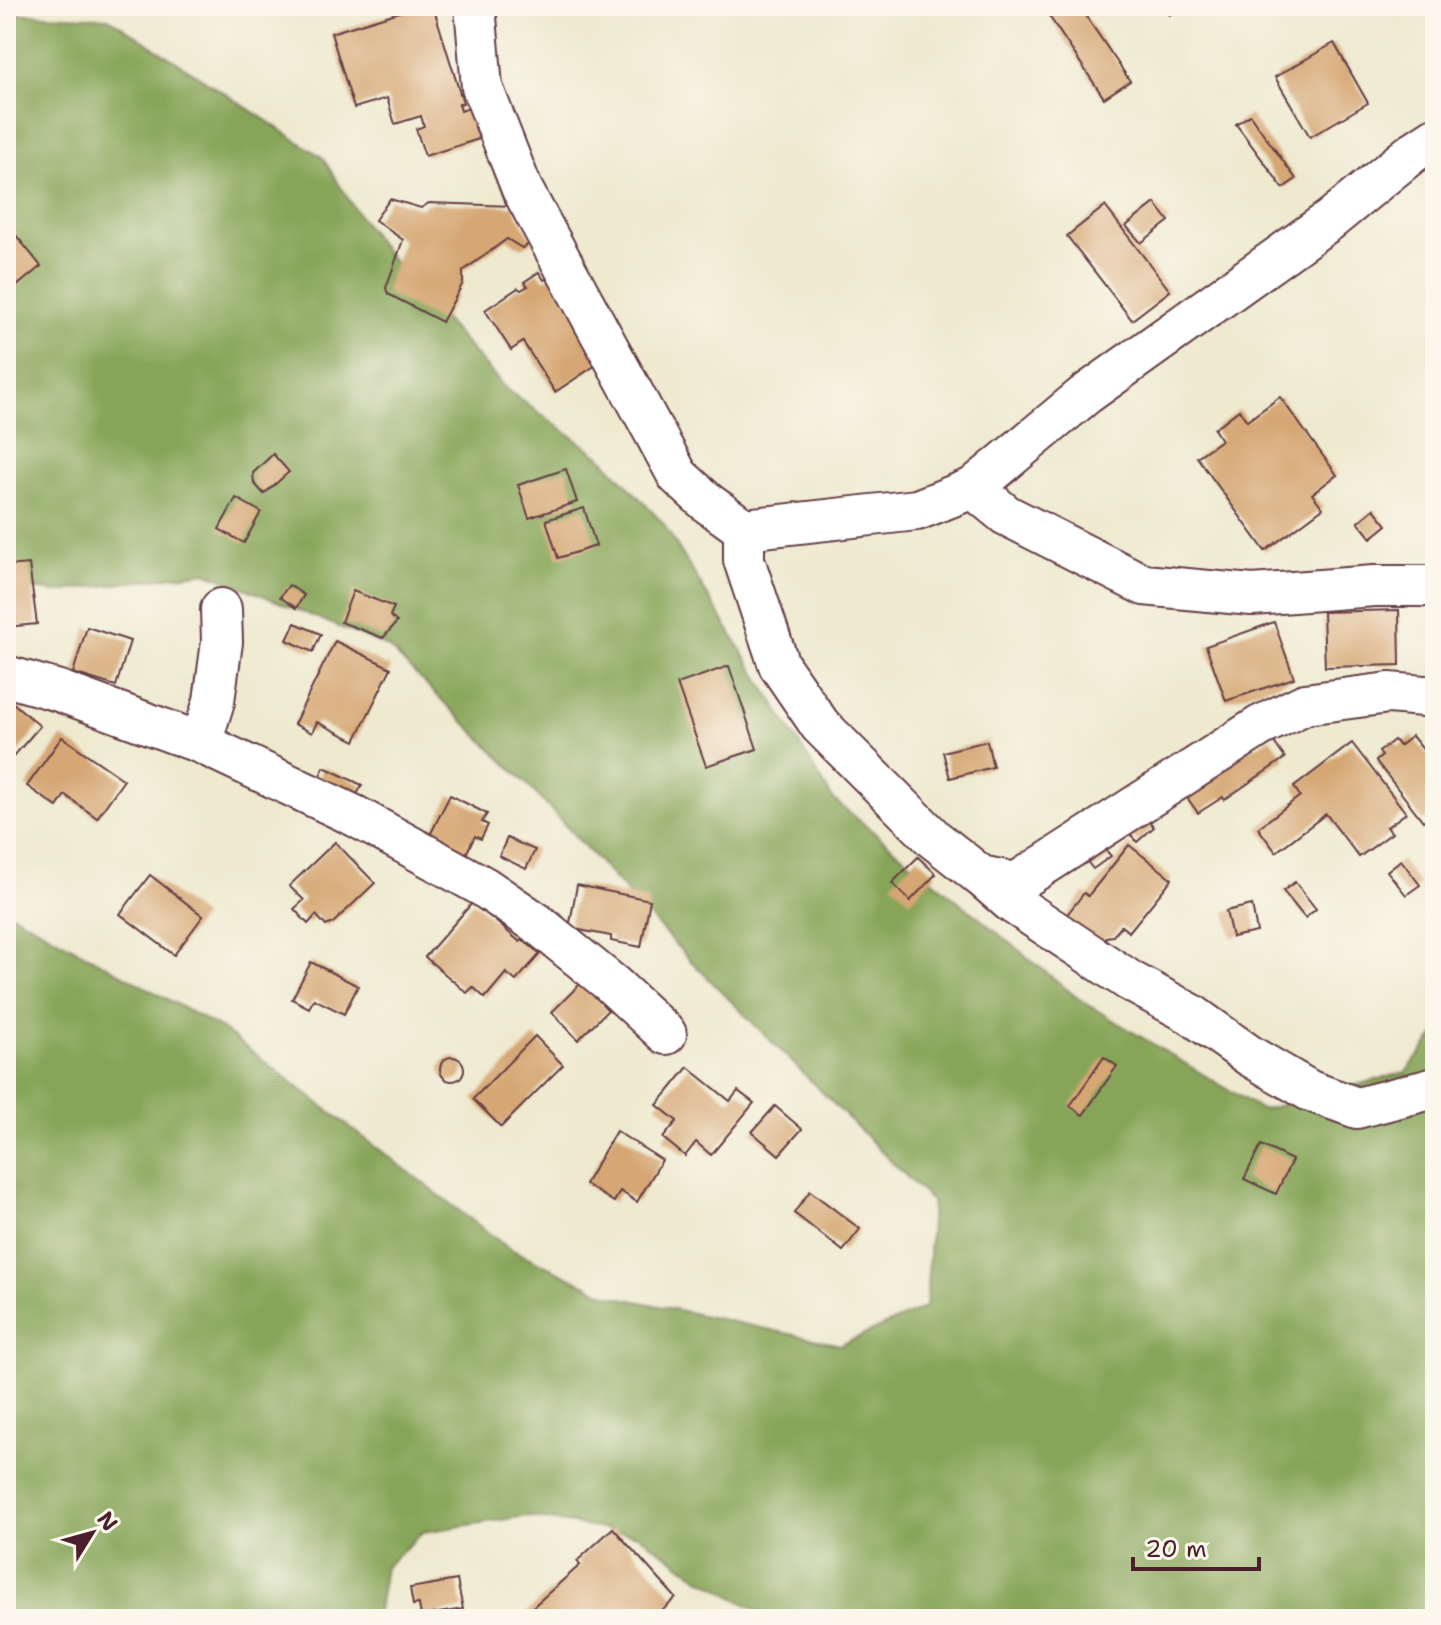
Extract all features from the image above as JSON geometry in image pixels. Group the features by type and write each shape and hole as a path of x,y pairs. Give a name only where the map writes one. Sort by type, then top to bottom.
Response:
{"street":[{"path":"475,6 482,87 522,189 678,476 709,504 744,529 917,510 973,488 1085,395 1330,220 1435,138"},
{"path":"973,488 1006,515 1144,585 1252,595 1374,586 1435,586"},
{"path":"744,529 744,560 779,665 820,725 934,839 1130,981 1191,1014 1250,1056 1310,1091 1357,1108 1435,1088"},
{"path":"201,743 214,701 222,642 221,609"},
{"path":"6,676 59,691 201,743 355,816 484,887 538,924 612,984 666,1034"},
{"path":"1010,892 1260,726 1305,704 1389,693 1435,697"}],"green space":[{"path":"6,13 109,18 322,157 359,216 399,269 506,389 601,457 663,523 833,799 1080,1000 1262,1110 1406,1072 1435,1035 1435,1613 1421,1619 772,1619 698,1577 638,1535 526,1516 423,1532 385,1567 378,1610 381,1619 6,1619 6,911 222,1029 508,1248 608,1295 841,1345 926,1307 932,1202 687,957 526,783 388,647 206,572 57,592 6,586"}],"building":[{"path":"419,6 433,6 463,103 459,104 461,111 469,108 479,139 425,156 416,129 424,126 421,116 395,124 387,98 354,108 331,33"},
{"path":"1048,6 1079,6 1130,81 1104,98 1045,10"},
{"path":"1163,6 1182,6 1169,15"},
{"path":"1263,6 1283,6 1270,16"},
{"path":"1334,43 1368,103 1310,137 1275,77"},
{"path":"1250,115 1296,179 1283,188 1236,124"},
{"path":"390,199 421,208 429,203 513,206 533,242 522,248 507,239 463,271 463,283 442,322 388,294 386,288 403,240 375,220"},
{"path":"1155,203 1169,221 1141,243 1126,226"},
{"path":"1105,206 1170,291 1132,320 1067,236"},
{"path":"6,223 41,266 6,295"},
{"path":"539,272 544,280 551,276 605,359 555,392 523,342 511,350 485,310 518,288 521,290 528,286 524,282"},
{"path":"1280,397 1337,475 1312,494 1323,508 1265,551 1197,457 1221,440 1214,429 1239,410 1247,421"},
{"path":"273,454 289,472 264,494 254,483 253,473"},
{"path":"566,469 577,502 529,518 518,485"},
{"path":"236,498 261,512 244,543 219,529"},
{"path":"584,508 596,546 558,558 546,520"},
{"path":"1374,509 1387,525 1371,538 1358,522"},
{"path":"29,564 37,624 6,627 6,566"},
{"path":"289,585 304,595 296,608 280,597"},
{"path":"353,591 394,607 390,616 397,622 383,638 341,622"},
{"path":"1399,610 1400,665 1325,667 1323,612"},
{"path":"1274,622 1294,678 1226,701 1206,646"},
{"path":"295,623 321,634 313,652 287,640"},
{"path":"87,627 130,641 116,686 73,673"},
{"path":"335,641 391,668 355,741 317,722 312,733 294,724"},
{"path":"729,666 757,749 706,766 677,684"},
{"path":"6,697 40,726 6,765"},
{"path":"1412,736 1435,764 1435,812 1423,821 1376,761 1382,756 1379,752 1394,740 1399,746"},
{"path":"62,737 124,780 97,818 65,795 57,807 27,786"},
{"path":"1271,738 1285,758 1224,800 1223,797 1198,813 1181,789"},
{"path":"987,741 993,767 950,778 943,752"},
{"path":"1352,743 1406,813 1387,827 1392,833 1359,857 1326,814 1276,852 1258,828 1300,796 1294,787"},
{"path":"324,767 362,785 353,802 316,784"},
{"path":"450,795 487,814 482,822 488,825 481,839 475,836 464,858 428,839"},
{"path":"1147,819 1154,827 1137,842 1130,833"},
{"path":"507,838 535,850 526,869 499,856"},
{"path":"335,842 375,883 333,923 326,926 316,915 308,924 294,909 304,900 289,886"},
{"path":"1099,842 1111,856 1093,869 1082,855"},
{"path":"1129,845 1172,879 1129,932 1121,926 1095,950 1062,921 1084,893 1088,896"},
{"path":"918,857 936,874 910,901 892,883"},
{"path":"1401,860 1420,885 1406,895 1387,871"},
{"path":"150,875 203,916 174,955 120,914"},
{"path":"1295,882 1316,909 1305,918 1283,891"},
{"path":"577,885 650,900 641,947 611,941 611,936 569,928"},
{"path":"473,902 520,942 522,939 540,954 516,981 506,973 485,998 473,987 467,993 425,957"},
{"path":"1252,905 1257,932 1232,937 1226,911"},
{"path":"311,962 358,986 344,1014 314,999 309,1008 292,999"},
{"path":"582,982 608,1010 578,1040 552,1012"},
{"path":"535,1036 563,1065 501,1127 473,1099"},
{"path":"452,1057 463,1064 464,1069 457,1080 452,1081 441,1074 440,1069 447,1058"},
{"path":"1104,1057 1117,1066 1083,1115 1070,1106"},
{"path":"688,1067 730,1101 738,1091 754,1103 711,1155 696,1142 685,1156 663,1138 677,1121 657,1105"},
{"path":"775,1106 802,1129 779,1155 752,1132"},
{"path":"616,1131 662,1160 637,1202 620,1191 614,1202 585,1184"},
{"path":"1261,1145 1292,1160 1276,1194 1244,1179"},
{"path":"810,1191 860,1229 843,1251 794,1213"},
{"path":"613,1528 676,1598 653,1619 530,1619 526,1613 580,1565 577,1561"},
{"path":"457,1580 463,1609 421,1616 419,1604 413,1605 410,1588"}]}
